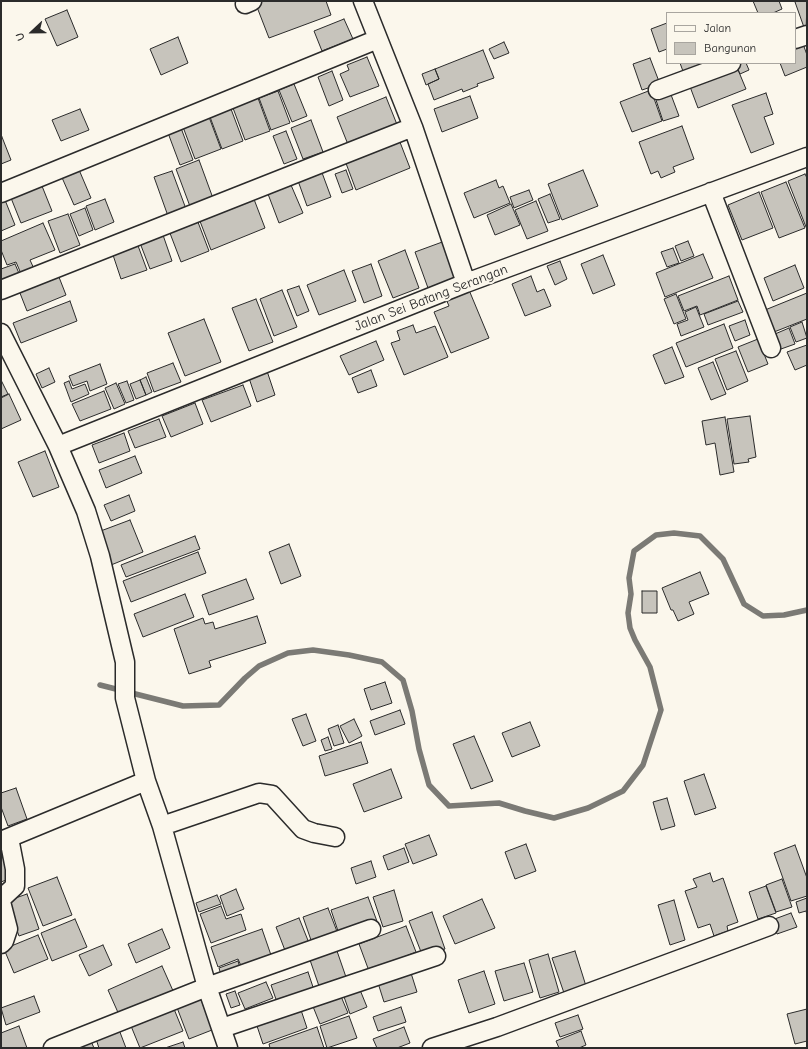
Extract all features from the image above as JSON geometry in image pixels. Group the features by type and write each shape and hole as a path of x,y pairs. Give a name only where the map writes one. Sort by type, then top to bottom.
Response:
{"street":[{"path":"363,1 413,127 466,283"},
{"path":"796,39 807,35"},
{"path":"1,193 378,39"},
{"path":"658,90 728,64"},
{"path":"1,290 413,127"},
{"name":"Jalan Sei Batang Serangan","path":"58,446 466,283 807,157"},
{"path":"711,192 771,348"},
{"path":"2,338 58,446 86,511 100,556 125,662 125,698 146,781 162,826 208,987 228,1048"},
{"path":"1,944 4,941 8,929 1,901 15,886 15,869 5,839 146,781"},
{"path":"162,826 259,793 272,795 303,829 314,833 335,837"},
{"path":"432,1048 497,1027 769,926"},
{"path":"53,1048 208,987 371,929"},
{"path":"222,1028 436,956"}],"building":[{"path":"326,1 331,15 269,38 255,2"},
{"path":"753,1 779,1 782,9 775,12 758,12"},
{"path":"807,1 806,33 795,2"},
{"path":"67,10 78,37 57,46 45,19"},
{"path":"344,19 353,39 322,51 314,31"},
{"path":"666,23 666,49 659,52 651,29"},
{"path":"178,37 188,63 161,75 150,49"},
{"path":"802,41 807,55 807,67 785,76 780,64 796,64 796,44"},
{"path":"504,42 509,53 494,59 489,49"},
{"path":"483,50 494,78 477,84 478,86 463,92 462,89 434,100 428,84 439,79 435,69"},
{"path":"367,57 379,86 350,97 340,74 349,70 347,65"},
{"path":"650,58 660,84 642,90 633,64"},
{"path":"680,64 711,64 684,74"},
{"path":"746,64 749,70 740,74 736,65"},
{"path":"736,65 746,89 698,108 689,84"},
{"path":"435,69 439,79 426,85 422,74"},
{"path":"332,71 343,100 329,106 318,77"},
{"path":"294,84 307,116 292,122 279,90"},
{"path":"651,90 662,121 632,132 620,102"},
{"path":"278,91 290,123 271,130 259,98"},
{"path":"670,92 679,116 663,121 655,97"},
{"path":"766,93 773,114 764,117 774,144 751,153 732,105"},
{"path":"470,96 478,118 442,132 434,109"},
{"path":"386,97 398,127 349,147 337,117"},
{"path":"258,98 270,131 245,140 233,108"},
{"path":"80,109 89,130 61,141 52,120"},
{"path":"231,109 243,141 222,149 210,117"},
{"path":"209,117 221,149 195,159 183,127"},
{"path":"311,120 323,152 303,159 291,128"},
{"path":"682,126 694,159 673,167 675,172 661,178 658,171 651,174 639,142"},
{"path":"181,128 193,160 180,165 168,133"},
{"path":"286,131 297,159 284,164 273,136"},
{"path":"2,137 11,160 1,164 1,138"},
{"path":"398,137 410,168 356,190 344,158"},
{"path":"199,160 214,201 191,209 176,169"},
{"path":"77,165 91,198 74,205 60,173"},
{"path":"321,170 331,197 307,206 297,178"},
{"path":"346,170 353,189 342,193 335,174"},
{"path":"583,170 598,206 562,220 548,184"},
{"path":"172,171 186,209 168,216 154,177"},
{"path":"805,174 807,178 806,227 788,181"},
{"path":"496,180 499,188 503,186 510,203 474,218 464,193"},
{"path":"786,182 805,228 779,238 761,192"},
{"path":"291,185 303,213 279,223 268,194"},
{"path":"42,186 52,211 21,223 11,198"},
{"path":"529,190 533,200 514,208 510,197"},
{"path":"759,192 773,228 742,240 728,205"},
{"path":"252,194 265,228 211,250 198,216"},
{"path":"550,194 560,219 548,223 538,199"},
{"path":"3,195 15,225 1,231 1,196"},
{"path":"105,199 114,222 95,230 86,206"},
{"path":"536,201 548,231 527,239 515,210"},
{"path":"511,204 520,225 495,235 487,215"},
{"path":"85,208 93,230 79,236 70,214"},
{"path":"68,214 80,245 60,253 48,221"},
{"path":"196,217 209,251 181,262 168,228"},
{"path":"43,223 55,250 30,260 35,271 22,276 16,262 7,265 1,250 1,241"},
{"path":"163,235 172,261 150,269 140,243"},
{"path":"445,241 458,277 428,288 415,252"},
{"path":"688,241 694,256 681,261 675,246"},
{"path":"137,243 147,270 121,279 112,252"},
{"path":"673,248 679,263 667,267 661,252"},
{"path":"405,250 419,288 393,298 378,261"},
{"path":"703,254 713,278 665,297 656,273"},
{"path":"603,255 615,285 593,294 581,264"},
{"path":"560,261 567,279 555,285 547,266"},
{"path":"15,264 21,278 1,286 1,269"},
{"path":"371,264 382,296 364,303 352,271"},
{"path":"795,265 804,288 773,301 764,278"},
{"path":"344,270 356,301 319,315 307,285"},
{"path":"57,272 66,295 27,311 18,288"},
{"path":"531,276 537,292 544,289 551,306 525,316 512,284"},
{"path":"729,276 738,300 700,315 697,306 684,311 678,296"},
{"path":"299,286 309,311 297,316 287,290"},
{"path":"282,290 297,327 274,336 260,299"},
{"path":"469,290 489,338 451,353 434,312 449,306 446,299"},
{"path":"807,293 807,319 774,332 765,310"},
{"path":"676,294 686,319 674,324 664,299"},
{"path":"256,299 273,342 249,351 232,308"},
{"path":"70,301 77,321 21,343 13,323"},
{"path":"738,301 743,312 708,325 704,314"},
{"path":"696,307 704,327 681,336 677,324 688,320 685,312"},
{"path":"204,319 221,362 185,376 168,333"},
{"path":"745,320 750,335 735,341 729,326"},
{"path":"802,322 807,338 796,342 790,327"},
{"path":"724,324 733,348 686,367 676,343"},
{"path":"413,325 416,333 435,326 448,357 404,375 391,343 400,340 397,331"},
{"path":"789,328 795,344 781,349 775,334"},
{"path":"758,339 768,364 748,372 738,347"},
{"path":"376,341 384,360 349,375 340,356"},
{"path":"807,345 807,365 795,370 787,352"},
{"path":"672,347 684,377 665,384 653,355"},
{"path":"736,351 748,381 727,390 715,359"},
{"path":"713,362 726,394 711,400 698,368"},
{"path":"173,363 181,382 154,392 147,373"},
{"path":"100,364 107,384 90,391 87,381 73,386 69,376"},
{"path":"49,368 55,382 42,388 36,374"},
{"path":"371,370 377,386 358,393 352,378"},
{"path":"267,371 275,395 257,402 249,378"},
{"path":"146,377 152,392 146,395 140,380"},
{"path":"1,380 8,394 1,397"},
{"path":"140,380 146,395 136,399 130,384"},
{"path":"69,381 72,389 85,384 89,394 71,402 64,383"},
{"path":"127,381 134,400 126,403 118,384"},
{"path":"116,383 125,404 114,409 105,388"},
{"path":"243,385 251,406 211,422 202,400"},
{"path":"104,391 111,409 80,421 72,404"},
{"path":"9,394 21,420 1,429 1,398"},
{"path":"195,403 203,424 171,437 162,416"},
{"path":"750,416 756,457 748,459 749,462 734,464 727,419"},
{"path":"725,417 734,472 720,475 715,443 706,445 702,421"},
{"path":"159,419 166,437 135,448 128,431"},
{"path":"124,433 130,451 99,463 92,445"},
{"path":"45,451 59,487 33,497 18,462"},
{"path":"135,456 142,473 106,488 99,470"},
{"path":"129,495 135,511 111,521 104,505"},
{"path":"130,520 143,552 111,565 98,532"},
{"path":"195,536 200,549 126,577 121,565"},
{"path":"289,544 301,576 281,584 269,552"},
{"path":"198,552 206,573 131,602 123,581"},
{"path":"700,572 709,594 689,602 694,614 678,621 673,610 671,610 662,588"},
{"path":"246,579 254,599 209,615 202,595"},
{"path":"642,591 657,591 657,613 642,613"},
{"path":"185,594 194,617 143,637 134,614"},
{"path":"257,616 266,643 209,661 211,667 189,674 174,629 203,618 205,624 213,622 215,629"},
{"path":"385,682 392,703 371,710 364,689"},
{"path":"400,710 405,724 375,735 370,721"},
{"path":"306,714 316,741 303,746 292,719"},
{"path":"354,719 362,736 349,743 340,726"},
{"path":"530,722 540,746 512,757 502,733"},
{"path":"338,725 344,743 334,746 328,729"},
{"path":"474,736 493,781 471,789 453,744"},
{"path":"328,737 332,749 325,751 321,740"},
{"path":"361,742 368,763 325,776 319,756"},
{"path":"391,769 402,798 364,812 353,784"},
{"path":"704,774 716,808 695,815 684,781"},
{"path":"16,788 27,819 8,826 1,807 1,793"},
{"path":"667,798 675,826 661,830 653,802"},
{"path":"429,835 437,855 413,864 405,844"},
{"path":"526,844 536,871 515,879 505,852"},
{"path":"795,845 807,878 807,896 791,901 774,853"},
{"path":"404,848 409,862 388,870 383,856"},
{"path":"1,853 11,878 1,882"},
{"path":"371,861 376,877 356,884 351,868"},
{"path":"710,873 713,882 723,878 738,922 727,926 728,931 714,936 710,924 698,928 685,891 697,887 693,879"},
{"path":"57,877 72,915 43,926 28,888"},
{"path":"782,879 792,907 776,912 766,885"},
{"path":"766,886 776,913 758,919 749,892"},
{"path":"236,889 244,909 227,916 220,896"},
{"path":"394,890 403,921 383,927 373,897"},
{"path":"27,894 39,929 19,936 7,901"},
{"path":"217,895 221,904 199,912 196,903"},
{"path":"368,897 378,924 340,937 331,910"},
{"path":"807,898 807,915 806,911 799,913 796,902"},
{"path":"482,899 495,928 455,944 443,916"},
{"path":"674,900 685,940 670,945 658,905"},
{"path":"221,906 226,919 241,914 246,930 211,943 200,914"},
{"path":"328,908 338,934 312,943 303,917"},
{"path":"432,912 445,949 423,957 409,921"},
{"path":"791,913 797,927 777,934 772,920"},
{"path":"299,918 309,943 286,953 276,927"},
{"path":"75,919 87,947 52,961 41,933"},
{"path":"406,926 416,952 369,971 359,944"},
{"path":"162,929 170,948 136,963 128,944"},
{"path":"262,929 272,958 242,968 238,959 218,967 211,947"},
{"path":"38,935 48,959 14,973 4,949"},
{"path":"103,945 112,965 89,976 79,955"},
{"path":"337,951 347,980 320,989 310,960"},
{"path":"575,951 586,986 564,993 552,958"},
{"path":"548,954 559,992 540,998 529,960"},
{"path":"238,961 240,968 221,975 219,968"},
{"path":"524,963 533,992 504,1001 495,971"},
{"path":"162,966 174,993 120,1017 108,990"},
{"path":"484,971 495,1004 469,1013 458,980"},
{"path":"308,972 315,993 278,1005 271,985"},
{"path":"411,973 417,992 384,1002 378,983"},
{"path":"266,982 273,998 245,1009 238,993"},
{"path":"358,985 367,1007 350,1014 342,991"},
{"path":"235,991 240,1005 231,1008 226,994"},
{"path":"340,994 348,1013 320,1024 312,1004"},
{"path":"34,996 40,1012 6,1025 1,1008"},
{"path":"200,996 212,1030 189,1039 176,1005"},
{"path":"300,1007 307,1028 263,1044 256,1023"},
{"path":"401,1007 406,1022 378,1031 373,1017"},
{"path":"174,1009 183,1031 140,1048 131,1026"},
{"path":"807,1009 807,1041 795,1044 787,1014"},
{"path":"578,1015 583,1029 560,1037 555,1023"},
{"path":"349,1016 357,1038 327,1048 320,1026"},
{"path":"19,1026 27,1048 1,1048 1,1033"},
{"path":"118,1027 126,1048 99,1048 95,1036"},
{"path":"317,1027 324,1048 270,1048 269,1044"},
{"path":"404,1027 410,1043 397,1048 377,1048 373,1039"},
{"path":"581,1031 586,1045 579,1048 559,1048 556,1041"},
{"path":"90,1039 94,1048 68,1048"},
{"path":"183,1042 185,1048 165,1048"}],"waterway":[{"path":"100,685 183,706 219,705 259,666 288,653 313,650 349,655 382,662 403,680 412,711 419,749 429,785 449,806 499,803 554,818 588,808 623,791 643,765 661,710 650,667 630,628 628,613 631,594 629,578 634,551 656,535 674,533 700,536 723,559 744,604 763,616 784,615 807,610"}]}
